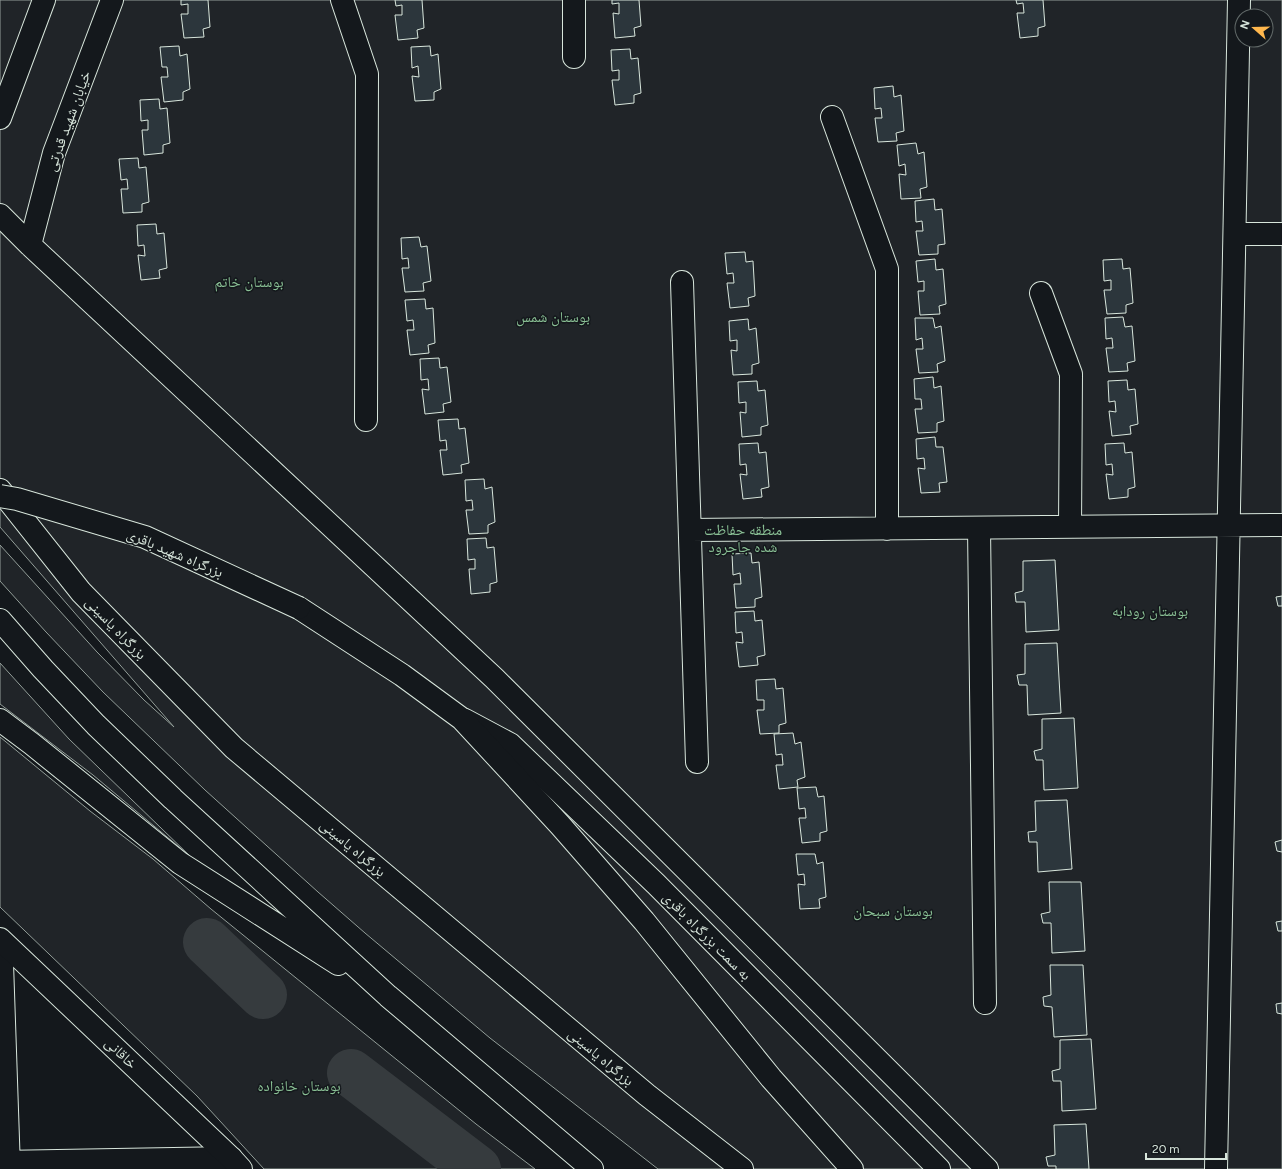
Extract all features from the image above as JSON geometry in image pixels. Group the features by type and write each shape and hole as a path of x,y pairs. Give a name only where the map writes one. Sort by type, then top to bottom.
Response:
{"main road":[{"path":"0,118 44,0"},
{"name":"خیابان شهید قدرتی","path":"30,245 54,153 112,0"},
{"path":"342,0 367,74 366,420"},
{"path":"574,0 574,57"},
{"path":"1216,1169 1239,0"},
{"path":"832,117 887,269 887,528"},
{"path":"0,215 30,245 494,678 987,1169"},
{"path":"1235,234 1282,234"},
{"path":"682,282 698,762"},
{"path":"1041,293 1070,374 1070,527"},
{"name":"بزرگراه یاسینی","path":"0,490 81,592 234,748 647,1095 742,1169"},
{"name":"بزرگراه شهید باقری","path":"0,496 17,499 145,537 299,608 402,674 462,719"},
{"path":"690,530 1282,525"},
{"path":"979,528 985,1003"},
{"path":"0,620 43,669 96,724 173,799 388,996 592,1169"},
{"path":"462,719 560,825 644,921 771,1078 852,1169"},
{"name":"به سمت بزرگراه باقری","path":"462,719 510,744 656,884 939,1169"},
{"path":"0,720 180,863 388,996"},
{"name":"خاقانی","path":"0,939 236,1163"},
{"path":"2,963 6,1164 236,1163"}],"green space":[{"name":"منطقه حفاظت شده جاجرود","path":"0,0 1282,0 1282,1169 658,1169 490,1038 365,933 205,790 103,692 0,581 0,545 97,652 144,700 174,727 0,527"},
{"path":"0,663 69,739 191,857 93,775 0,704"},
{"name":"بوستان خانواده","path":"0,737 90,811 153,859 211,909 476,1124 535,1169 264,1169 197,1096 0,907"}],"building":[{"path":"181,0 208,0 210,27 203,29 204,37 184,38 181,14 188,14 188,4 181,5"},
{"path":"395,0 422,0 424,28 417,30 418,38 398,40 395,15 402,15 402,5 396,6"},
{"path":"612,0 639,0 641,26 634,28 635,36 615,38 613,13 619,14 619,3 612,4"},
{"path":"1016,0 1043,0 1045,26 1038,28 1038,36 1020,38 1017,13 1024,13 1023,3 1017,4"},
{"path":"179,46 180,56 187,54 190,89 183,92 183,100 164,102 161,77 168,77 167,67 162,67 160,47"},
{"path":"430,46 431,56 438,54 441,89 434,92 434,100 415,101 412,76 419,77 418,66 412,68 411,47"},
{"path":"630,49 631,59 638,58 641,93 634,95 634,103 615,105 612,80 619,80 619,70 612,71 611,50"},
{"path":"893,86 894,97 901,95 904,131 896,133 897,141 878,142 875,118 882,118 881,108 875,109 874,88"},
{"path":"159,99 160,109 167,108 170,143 163,145 163,153 144,155 142,130 148,130 148,120 141,121 140,100"},
{"path":"916,143 918,154 924,152 927,187 920,189 921,198 901,199 899,174 906,175 905,164 899,166 897,145"},
{"path":"138,158 139,168 146,167 149,202 142,204 142,212 123,213 121,189 128,189 127,179 121,180 119,159"},
{"path":"934,199 935,210 942,209 945,244 938,245 938,254 919,255 916,231 923,231 922,221 916,222 915,201"},
{"path":"156,224 157,234 164,233 167,268 159,270 160,278 141,280 138,255 145,256 144,245 138,246 137,225"},
{"path":"419,237 421,247 427,246 431,281 423,283 424,291 405,292 402,268 409,268 408,258 402,259 401,238"},
{"path":"745,252 746,262 753,261 755,296 748,298 749,306 730,308 727,283 734,283 733,273 727,274 725,253"},
{"path":"935,259 936,270 943,269 946,304 939,306 940,314 920,315 918,291 924,291 924,281 918,282 916,261"},
{"path":"1122,259 1123,269 1130,268 1133,303 1126,305 1126,313 1107,314 1104,290 1111,290 1111,280 1104,281 1103,260"},
{"path":"425,299 426,309 433,308 435,343 428,345 429,353 410,355 407,330 414,330 413,320 407,321 405,300"},
{"path":"1123,317 1125,327 1132,326 1135,361 1127,363 1128,371 1109,372 1106,348 1113,348 1112,338 1106,339 1105,318"},
{"path":"915,318 933,318 935,328 941,326 945,361 937,364 938,372 919,373 916,349 923,349 922,338 916,340"},
{"path":"748,319 749,330 756,328 759,363 752,365 752,374 733,375 731,350 737,351 737,340 730,341 729,321"},
{"path":"439,358 440,368 447,367 451,402 443,404 444,412 425,414 422,389 429,390 428,379 421,380 420,359"},
{"path":"933,377 934,388 941,386 944,421 937,423 937,432 918,433 915,409 922,409 921,399 915,399 914,379"},
{"path":"1127,380 1128,390 1135,389 1138,424 1130,426 1131,434 1112,436 1109,411 1116,412 1115,401 1109,402 1108,381"},
{"path":"757,381 758,391 765,390 768,425 761,427 761,435 742,437 740,412 746,413 746,402 739,403 738,382"},
{"path":"458,419 459,429 465,428 469,463 461,465 462,473 443,475 440,450 447,450 446,440 440,441 438,420"},
{"path":"935,437 936,447 943,447 947,482 939,483 940,492 921,493 918,468 925,469 924,458 917,459 916,439"},
{"path":"758,443 759,453 766,452 769,487 761,489 762,497 743,499 740,474 747,475 746,464 740,465 739,444"},
{"path":"1124,443 1125,453 1132,452 1135,487 1128,489 1128,497 1109,499 1106,474 1113,475 1112,464 1106,465 1105,444"},
{"path":"484,479 485,489 492,487 495,522 488,525 488,533 469,534 466,510 473,510 472,500 466,501 465,480"},
{"path":"486,538 487,548 494,547 497,582 490,584 490,592 471,594 469,569 475,569 475,559 468,560 467,539"},
{"path":"751,553 752,563 759,562 762,597 755,599 755,607 736,608 734,584 741,584 740,573 733,575 732,554"},
{"path":"1055,560 1059,630 1026,632 1025,602 1016,602 1015,593 1023,591 1023,561"},
{"path":"1282,596 1282,606 1278,606 1276,597"},
{"path":"754,611 755,621 762,620 765,655 757,657 758,665 739,667 736,642 743,643 742,632 736,633 735,612"},
{"path":"1057,643 1061,713 1028,715 1027,685 1019,685 1017,675 1025,674 1025,644"},
{"path":"775,679 776,689 783,688 786,723 779,725 779,733 760,734 757,710 764,710 764,700 757,700 756,680"},
{"path":"1074,718 1078,788 1044,790 1043,760 1036,760 1034,751 1042,749 1042,719"},
{"path":"793,733 795,744 801,742 805,777 797,780 798,787 779,789 776,765 783,765 782,754 776,755 774,734"},
{"path":"816,787 818,797 824,796 827,831 820,833 820,841 802,843 799,818 806,818 805,808 799,809 797,788"},
{"path":"1067,800 1072,869 1038,872 1037,842 1029,842 1028,832 1036,831 1035,801"},
{"path":"1282,840 1282,852 1277,851 1275,842"},
{"path":"796,854 815,854 817,864 823,862 826,897 819,899 820,908 800,909 798,884 805,885 804,874 798,875"},
{"path":"1049,882 1081,882 1085,951 1052,953 1051,923 1043,923 1041,914 1050,912"},
{"path":"1282,921 1282,931 1278,931 1276,922"},
{"path":"1050,965 1083,965 1087,1035 1054,1037 1052,1007 1044,1006 1043,997 1051,995"},
{"path":"1282,1003 1282,1014 1277,1013 1276,1004"},
{"path":"1091,1039 1096,1109 1062,1111 1061,1081 1053,1081 1052,1071 1060,1069 1060,1040"},
{"path":"1086,1124 1089,1169 1056,1169 1056,1166 1048,1166 1046,1157 1055,1155 1054,1125"}],"waterway":[{"path":"207,942 263,995"},
{"path":"351,1073 477,1169"}],"park label":[{"name":"بوستان خاتم","path":"249,282"},
{"name":"بوستان شمس","path":"553,317"},
{"name":"بوستان رودابه","path":"1150,611"},
{"name":"بوستان سبحان","path":"893,911"}]}
